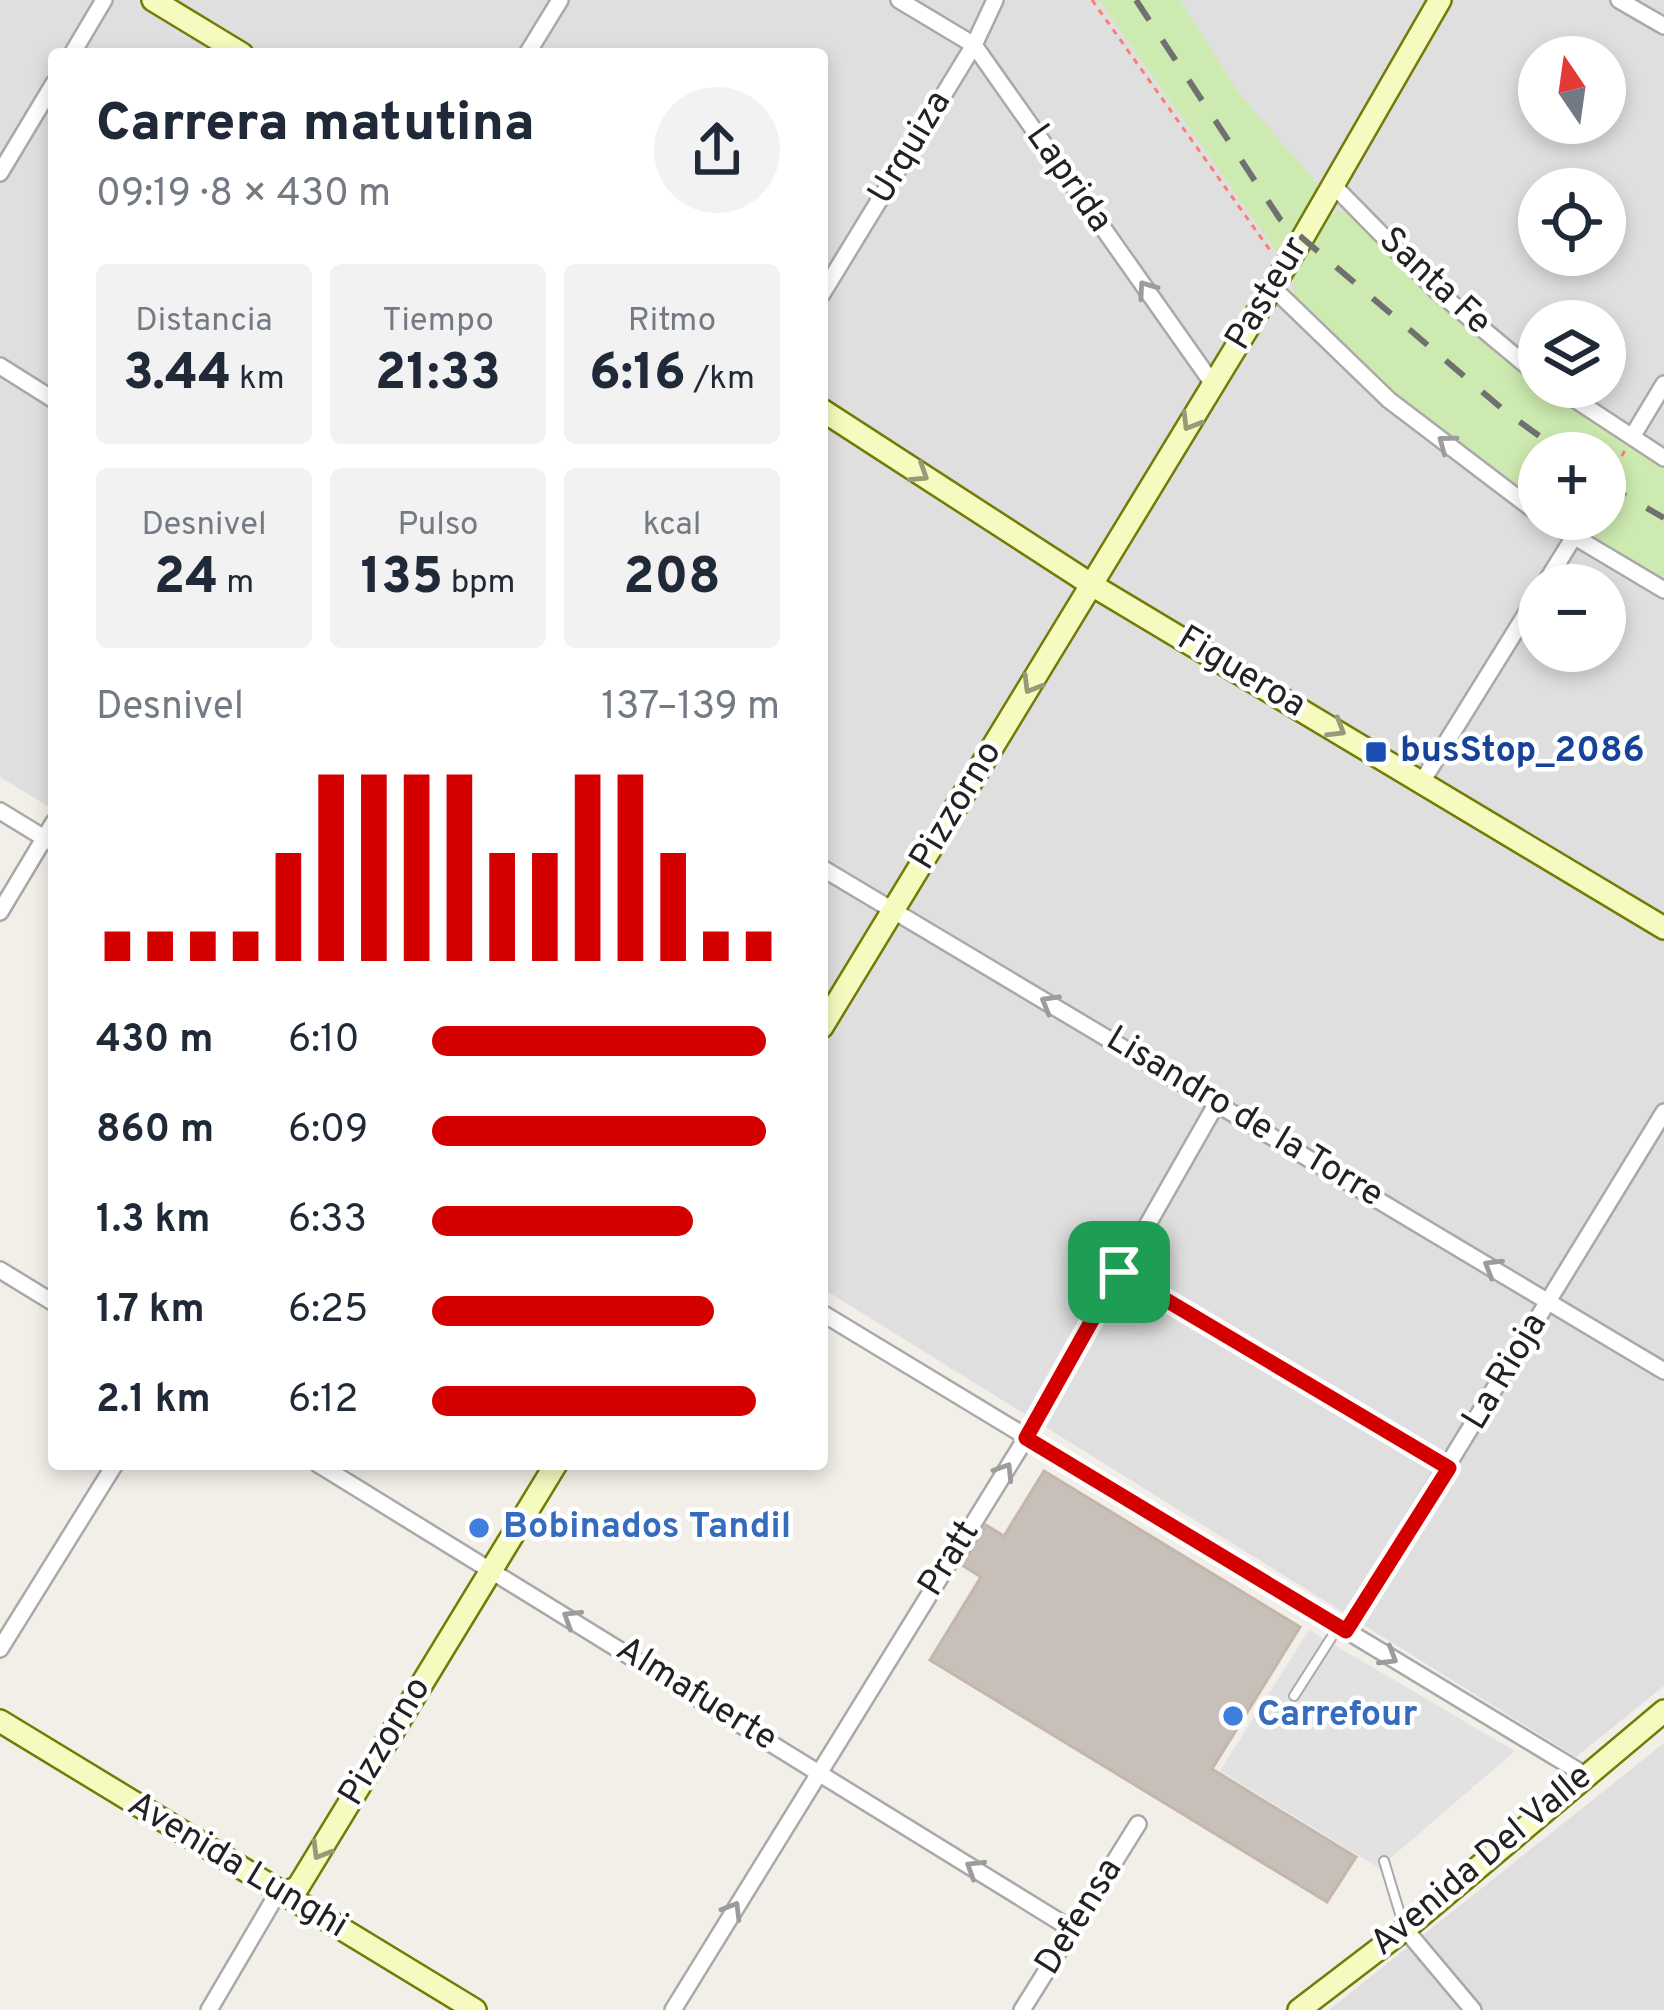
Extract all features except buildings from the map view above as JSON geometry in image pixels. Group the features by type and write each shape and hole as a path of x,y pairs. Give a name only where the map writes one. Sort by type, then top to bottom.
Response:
{"street":[{"path":"75,48 104,0"},
{"path":"153,0 232,48"},
{"path":"530,48 560,0"},
{"name":"Laprida","path":"899,0 974,46 1214,384"},
{"name":"Urquiza","path":"828,284 974,46 995,0"},
{"name":"Pasteur","path":"1091,585 1441,0"},
{"path":"1619,0 1664,26"},
{"path":"0,173 48,93"},
{"name":"Santa Fe","path":"1333,185 1436,290 1518,358"},
{"path":"1277,277 1389,400 1518,499"},
{"path":"0,365 48,396"},
{"path":"1632,437 1664,384"},
{"path":"1588,408 1664,458"},
{"name":"Figueroa","path":"828,414 1091,585 1664,928"},
{"path":"1557,564 1572,540 1664,590"},
{"name":"Pizzorno","path":"828,1018 1091,585"},
{"path":"1423,780 1518,627"},
{"path":"0,811 48,840"},
{"path":"0,912 48,842"},
{"name":"Lisandro de la Torre","path":"828,872 1664,1371"},
{"name":"Pratt","path":"673,2010 1026,1438 1218,1101"},
{"name":"La Rioja","path":"1346,1631 1664,1112"},
{"path":"0,1270 48,1299"},
{"path":"1119,1272 1449,1468"},
{"path":"828,1317 1585,1775"},
{"path":"0,1649 111,1470"},
{"name":"Almafuerte","path":"327,1470 1072,1930"},
{"name":"Pizzorno","path":"209,2010 273,1900 298,1887 552,1470"},
{"name":"Avenida Del Valle","path":"1299,2010 1405,1929 1664,1711"},
{"name":"Avenida Lunghi","path":"0,1721 475,2010"},
{"name":"Defensa","path":"1022,2010 1138,1824"},
{"path":"1405,1929 1473,2010"}],"lane":[{"path":"1294,1696 1333,1635 1346,1631"},
{"path":"1384,1861 1405,1929"}],"path":[{"path":"1092,0 1277,277"},
{"path":"1626,448 1632,437"}],"shaded area":[{"path":"0,0 1664,0 1664,1686 1576,1757 828,1292 828,48 48,48 48,806 0,777"},
{"path":"1309,1630 1515,1751 1379,1868 1220,1771"},
{"path":"1664,1743 1664,2010 1329,2010"}],"green space":[{"path":"1099,0 1180,0 1238,92 1321,188 1279,255"},
{"path":"1339,211 1350,215 1518,368 1518,408 1572,408 1610,432 1518,432 1518,490 1366,371 1307,315 1295,296 1296,269 1330,217"},
{"path":"1626,442 1664,466 1664,581 1593,540 1626,540"}],"railway":[{"path":"1136,0 1280,219 1534,432"},
{"path":"1626,496 1664,518"}],"place":[{"name":"busStop_2086","path":"1376,752"},
{"name":"Bobinados Tandil","path":"479,1528"},
{"name":"Carrefour","path":"1233,1716"}],"route":[{"path":"1119,1272 1449,1468 1346,1631 1026,1438 1119,1272"}]}
